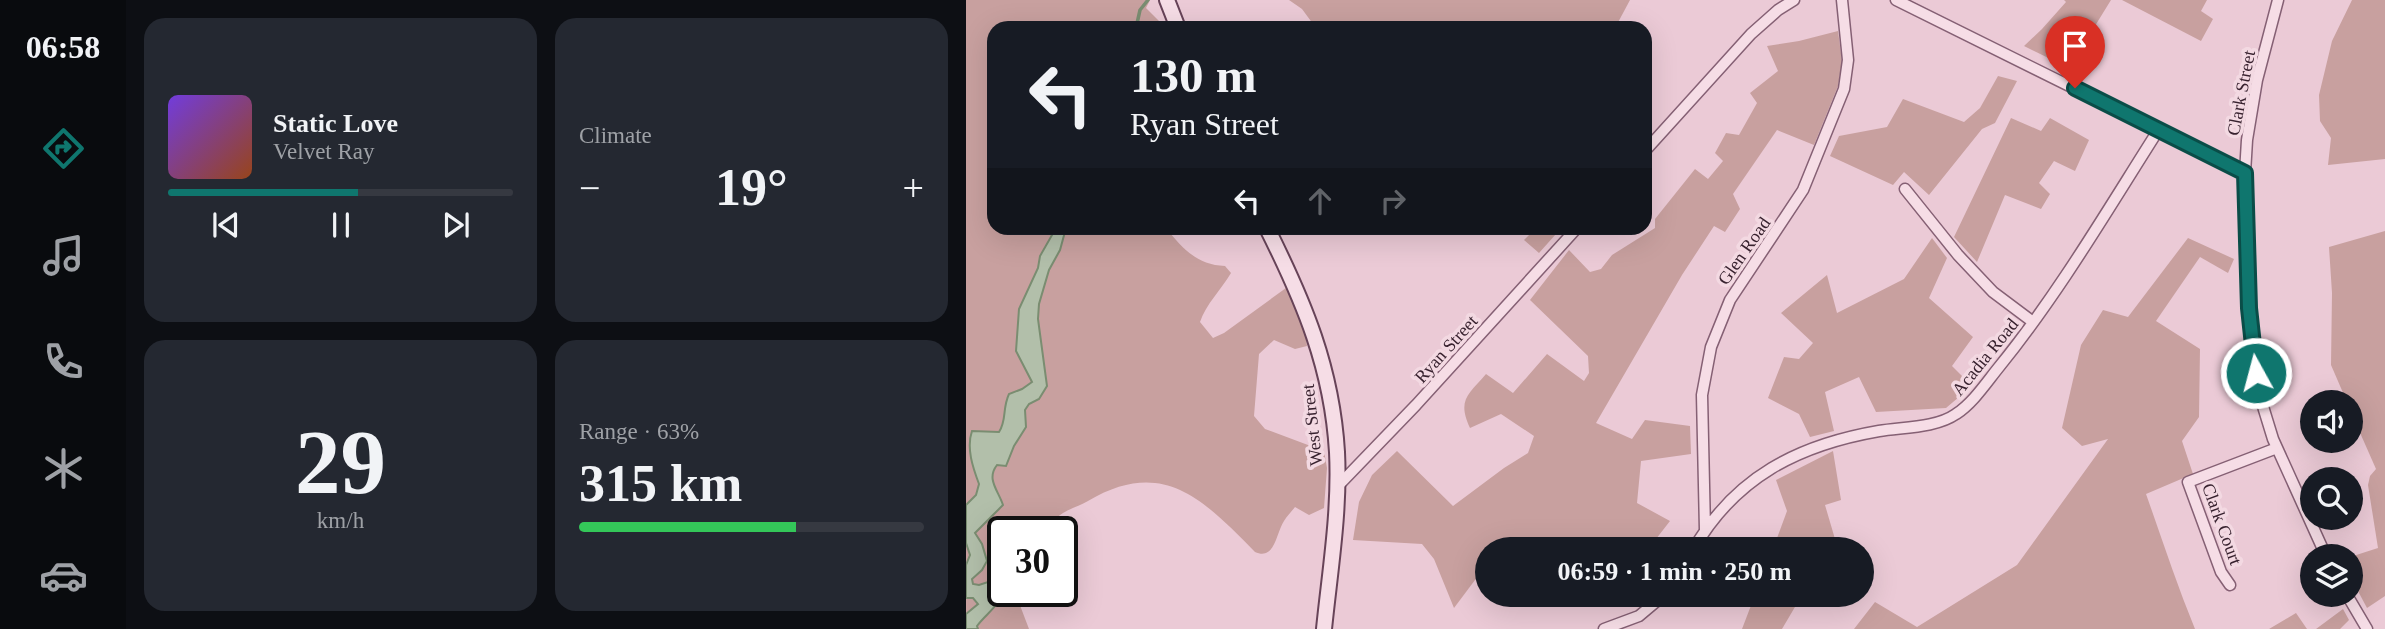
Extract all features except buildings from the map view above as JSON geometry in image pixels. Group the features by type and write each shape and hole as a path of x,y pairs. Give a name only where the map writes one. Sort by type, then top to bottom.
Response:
{"main road":[{"path":"1167,0 1175,21"},
{"name":"West Street","path":"1270,235 1306,309 1325,371 1334,424 1337,455 1335,533 1324,629"}],"street":[{"path":"1652,143 1751,34 1794,0"},
{"name":"Glen Road","path":"1705,530 1702,395 1711,347 1730,300 1803,190 1844,89 1848,60 1842,0"},
{"path":"1896,0 2245,173"},
{"name":"Clark Street","path":"2278,0 2253,99 2247,140 2245,173 2252,345 2265,413 2277,449 2321,544"},
{"name":"Acadia Road","path":"1701,537 1721,508 1764,471 1847,438 1940,421 1957,414 1976,395 2033,323 2159,129"},
{"path":"1905,189 1958,255 1993,292 2033,323"},
{"name":"Ryan Street","path":"1336,489 1425,396 1571,235"},
{"name":"Clark Court","path":"2230,585 2221,572 2188,482 2277,449"},
{"path":"1604,629 1639,616 1650,607"},
{"path":"2354,607 2367,629"}],"shaded area":[{"path":"966,0 1150,0 1146,8 1159,21 987,21 987,235 1172,235 1198,259 1225,266 1231,273 1200,322 1213,338 1286,288 1305,328 1307,346 1295,349 1274,340 1259,354 1254,416 1265,429 1324,451 1327,468 1324,508 1309,515 1295,507 1284,521 1271,549 1262,554 1255,552 1218,515 1199,501 1180,490 1160,484 1138,483 1115,488 1059,516 987,516 987,607 1021,607 1029,629 966,629"},
{"path":"1289,0 1630,0 1619,21 1311,21 1302,9"},
{"path":"2064,0 2111,0 2069,68 2024,46 2066,2"},
{"path":"2122,0 2207,0 2201,11 2213,19 2201,41"},
{"path":"2352,0 2385,0 2385,159 2328,165 2331,138 2320,121 2319,95 2332,41"},
{"path":"1838,31 1842,61 1838,86 1814,145 1777,130 1733,194 1740,209 1725,232 1714,226 1682,275 1596,423 1632,439 1645,420 1690,426 1691,454 1641,461 1637,503 1670,521 1658,537 1475,537 1475,580 1454,608 1434,559 1422,544 1353,540 1359,502 1372,475 1397,451 1453,506 1528,453 1534,436 1501,414 1470,428 1464,411 1466,398 1486,374 1513,393 1547,354 1584,381 1589,373 1588,356 1530,300 1569,250 1590,272 1601,269 1612,255 1644,235 1652,235 1655,219 1695,169 1708,179 1723,161 1715,153 1726,133 1739,135 1757,103 1750,93 1778,71 1767,46"},
{"path":"1998,76 2017,81 1995,123 1982,129 1929,195 1904,172 1893,185 1830,156 1839,136 1887,127 1903,99 1964,122 1980,108"},
{"path":"2011,118 2041,131 2050,118 2089,140 2075,171 2054,161 2039,183 2050,194 2041,209 2005,195 1977,262 1954,237"},
{"path":"2385,231 2385,596 2367,608 2363,600 2363,553 2378,548 2368,485 2370,476 2376,469 2363,440 2363,390 2342,390 2331,365 2332,293 2329,247"},
{"path":"1052,235 1064,235 1060,250 1049,270 1039,304 1038,319 1047,386 1039,399 1029,404 1025,410 1026,427 1006,466 997,465 994,470 994,485 1003,505 992,516 987,516 987,521 975,533 982,544 987,561 972,579 973,584 987,582 987,607 994,607 977,626 978,629 966,629 966,614 978,604 973,598 966,598 966,565 970,555 966,543 966,505 976,495 979,484 971,458 970,438 972,431 999,432 1009,394 1032,382 1016,351 1019,309 1038,268 1040,256"},
{"path":"1529,235 1555,235 1539,253 1524,240"},
{"path":"1932,238 1947,258 1929,298 1973,337 1952,366 1972,386 1946,408 1876,412 1859,377 1825,392 1834,431 1810,437 1799,414 1768,398 1784,357 1799,359 1813,343 1781,313 1827,275 1837,313 1904,279"},
{"path":"2188,238 2234,259 2228,273 2200,257 2156,321 2200,349 2199,417 2182,441 2193,474 2146,494 2195,629 1854,629 1871,607 1874,607 1875,602 1917,627 2017,565 2108,439 2082,446 2062,428 2081,345 2103,310 2128,317"},
{"path":"1833,451 1841,500 1825,505 1834,537 1777,537 1787,511 1776,480"},
{"path":"1750,607 1795,607 1782,629 1742,629"},
{"path":"2343,609 2349,620 2340,629 2316,629"},
{"path":"2296,613 2307,629 2269,629"}],"waterway":[{"path":"1138,21 1140,10 1148,0"}],"route":[{"path":"2075,88 2245,173 2249,308 2256,373"}]}
